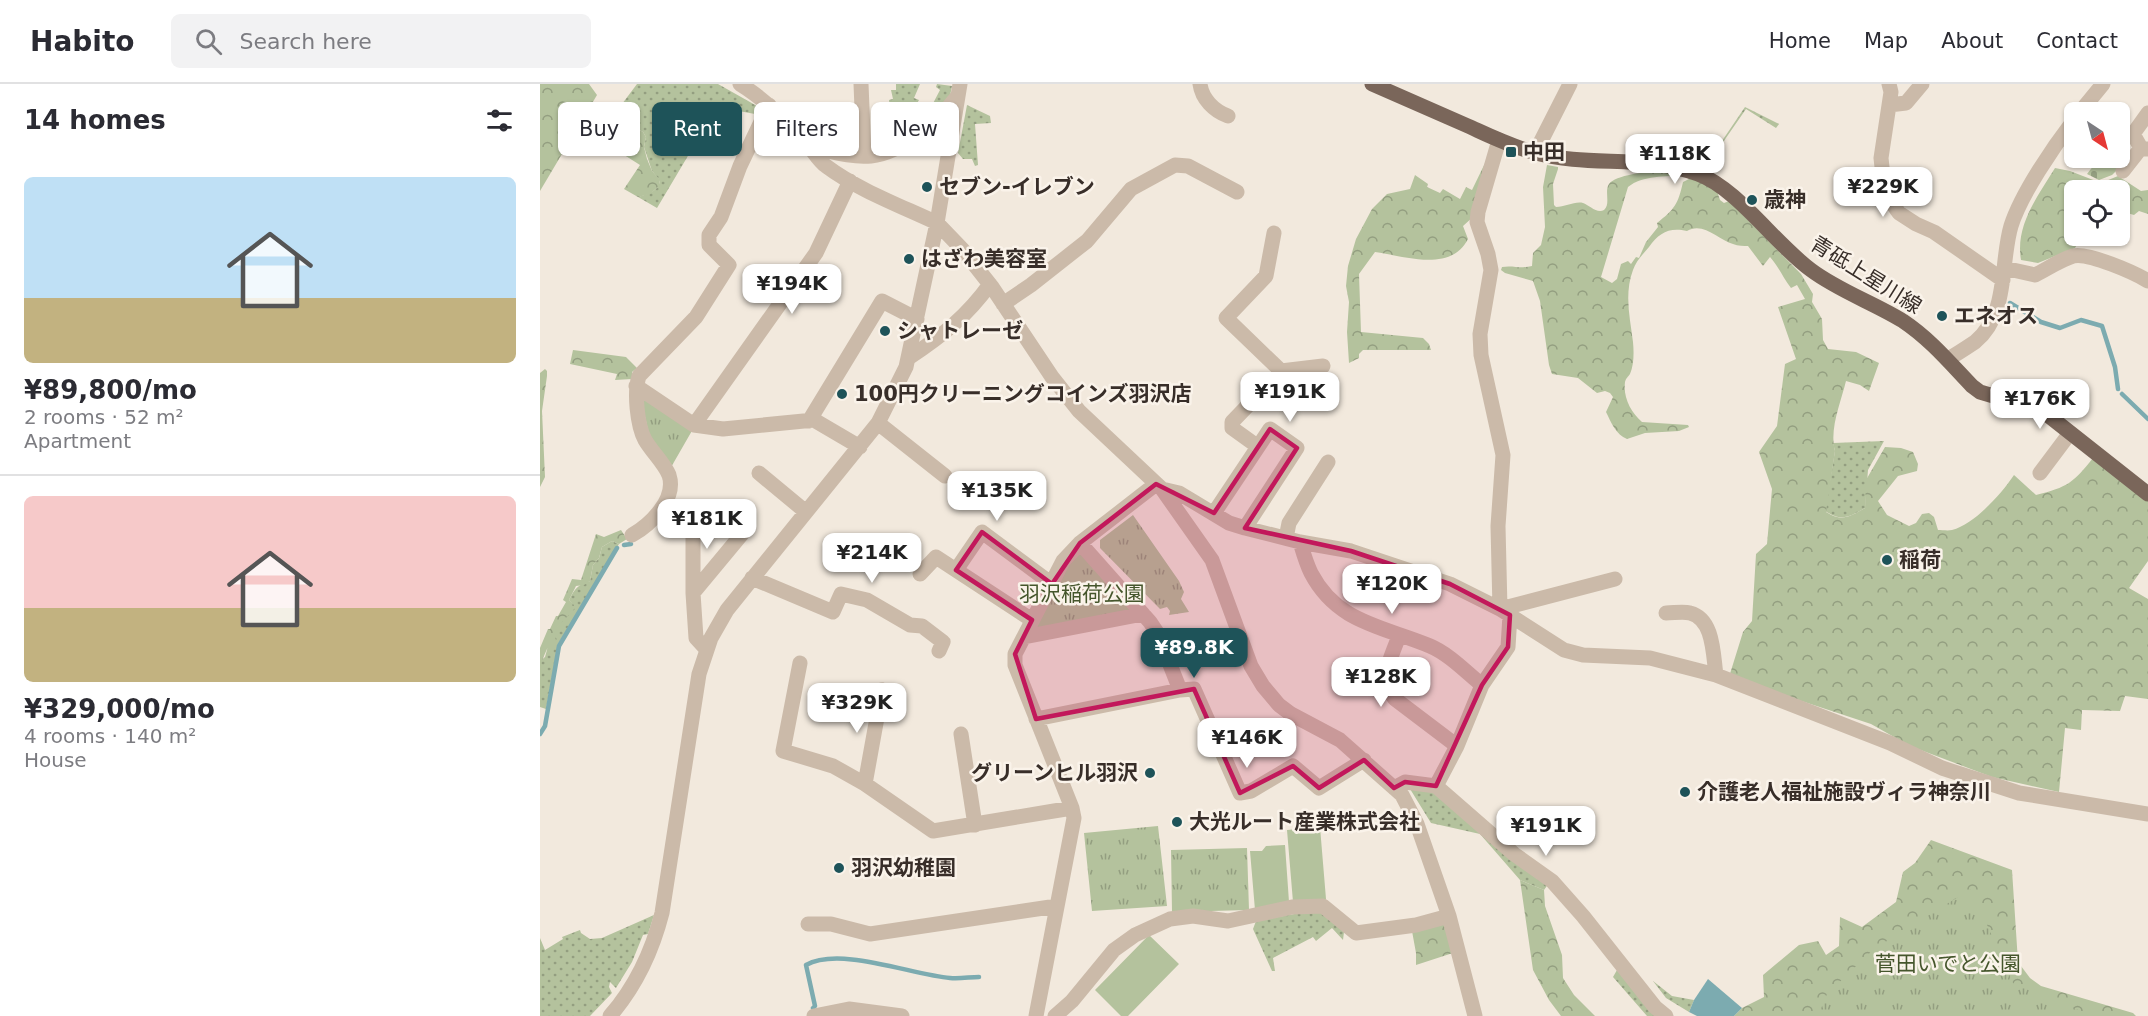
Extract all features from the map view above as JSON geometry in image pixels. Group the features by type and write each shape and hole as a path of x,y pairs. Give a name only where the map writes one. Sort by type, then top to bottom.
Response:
{"main road":[{"name":"青砥上星川線","path":"1372,84 1534,153 1584,162 1656,165 1694,172 1709,178 1745,208 1783,247 1813,271 1902,321 1925,337 1980,392 2034,408 2049,416 2148,494"}],"street":[{"path":"740,84 765,102"},
{"path":"861,84 864,156"},
{"path":"1200,84 1201,92 1210,105 1217,112 1228,116"},
{"path":"1534,153 1570,84"},
{"path":"1889,84 1891,92 1881,158 1887,196 1899,213 2003,274 2035,275 2075,255 2087,256 2148,281"},
{"path":"1889,105 1906,103 1922,84"},
{"path":"2088,102 2103,84"},
{"path":"859,155 881,155 907,142 933,123 959,90"},
{"path":"610,1016 639,975 656,937 662,913 699,674 707,650 727,610 878,423 910,357 937,224 959,90"},
{"path":"2124,171 2145,148 2133,134 2148,113"},
{"path":"1948,360 1976,341 1993,317 2001,294 2011,227 2021,200 2064,135"},
{"path":"632,535 656,515 664,504 670,488 669,475 644,439 638,412 636,386 639,376 696,317 729,265 709,245 709,235 721,217 754,137"},
{"path":"1436,786 1482,685 1508,647 1498,526 1503,456 1481,355 1480,334 1491,270 1478,222 1478,212 1499,140"},
{"path":"818,156 824,165 850,181 937,224 962,249 990,284 1052,377 1079,411 1159,487 1212,560 1251,666 1263,686 1279,705 1340,741 1401,795 1417,824 1449,916 1475,1016"},
{"path":"1003,304 1087,241 1131,189 1175,165 1188,166 1237,192"},
{"path":"694,425 816,252 850,181"},
{"path":"1274,233 1266,276 1226,318 1281,371"},
{"path":"910,357 937,339 962,318 990,284"},
{"path":"809,421 882,301 918,319"},
{"path":"1257,446 1232,429 1232,422 1281,371 1323,366"},
{"path":"636,386 694,425 723,429 814,420 860,447"},
{"path":"878,423 945,476"},
{"path":"1214,513 1270,429 1296,448 1245,528"},
{"path":"2040,473 2070,433"},
{"path":"1328,462 1289,523 1293,540 1309,571 1329,599 1344,612 1361,622 1432,647 1482,685"},
{"path":"759,473 806,512"},
{"path":"1159,487 1179,493 1229,523 1293,540 1351,551 1450,584 1505,612 1564,650 1583,655 1650,658 1716,675 1890,743 1942,768 2019,793 2148,814"},
{"path":"1035,1016 1074,818 1016,665 1015,654 1063,561 1080,543 1159,487"},
{"path":"693,521 693,593 696,638 707,650"},
{"path":"693,593 747,528"},
{"path":"956,570 982,532 1052,584"},
{"path":"1080,543 1158,634 1180,690"},
{"path":"920,574 936,557 1032,620"},
{"path":"752,578 833,612 841,594 867,600 910,625 922,626 943,642 939,651"},
{"path":"1505,612 1615,579"},
{"path":"1666,613 1688,612 1696,615 1707,627 1716,675"},
{"path":"1024,637 1143,614"},
{"path":"1399,636 1386,675 1390,693 1456,746"},
{"path":"800,663 783,751 833,766 865,784 933,831 1072,808"},
{"path":"1036,719 1194,689 1240,793 1251,791 1293,766 1319,788 1364,760"},
{"path":"865,784 882,690"},
{"path":"961,734 975,825"},
{"path":"1394,788 1405,782 1436,786 1514,854 1552,881 1583,916 1655,1007 1666,1016"},
{"path":"808,924 831,924 870,934 1057,906"},
{"path":"1055,1016 1072,1001 1114,950 1135,935 1170,919 1193,916 1228,921 1292,907 1323,906 1356,933 1416,925 1449,916"},
{"path":"814,1016 849,1009 902,1016"}],"highlighted area":[{"path":"1270,429 1297,448 1245,528 1351,551 1450,584 1510,615 1508,647 1482,685 1436,786 1405,782 1394,788 1364,760 1319,788 1293,766 1240,793 1194,689 1036,719 1015,654 1032,620 956,570 982,532 1052,584 1080,543 1156,484 1214,513"}],"green space":[{"path":"540,84 589,84 597,95 593,102 558,102 558,156 561,156 540,191"},
{"path":"637,84 718,84 754,104 754,114 742,112 742,102 652,102 652,156 688,156 657,208 638,197 655,190 660,181 652,171 644,147 646,137 640,130 640,102 624,102"},
{"path":"896,84 920,84 914,98 919,100 918,102 889,102 893,99 891,90 896,90"},
{"path":"937,84 952,86 950,96 944,102 934,102 940,90 936,87"},
{"path":"967,105 990,116 991,123 975,124 978,165 975,166 972,159 963,159 959,154"},
{"path":"1745,107 1779,124 1776,128 1746,109 1710,161 1718,167 1715,171 1705,166"},
{"path":"640,130 646,137 644,147 647,159 652,171 660,180 659,186 650,194 638,197 624,189 640,165 626,156 640,156"},
{"path":"1487,159 1473,217 1463,226 1468,239 1460,249 1450,256 1426,260 1375,252 1359,274 1361,332 1423,338 1431,350 1363,350 1359,358 1349,363 1347,332 1349,302 1346,286 1348,266 1356,239 1372,209 1387,194 1410,189 1415,175 1428,184 1427,187 1440,193 1443,189 1460,199 1466,187 1472,190"},
{"path":"1547,165 1558,167 1553,184 1554,205 1559,207 1580,203 1601,211 1607,204 1609,184 1614,180 1645,172 1668,171 1693,176 1717,191 1720,200 1724,203 1729,201 1801,274 1813,294 1812,302 1822,319 1823,340 1828,349 1856,352 1879,363 1869,391 1860,385 1846,381 1833,434 1835,451 1826,512 1841,518 1865,508 1866,480 1885,447 1901,448 1913,452 1918,464 1917,471 1898,476 1878,501 1887,515 1909,526 1916,523 1922,514 1929,513 1934,517 1938,530 1952,530 1961,527 1979,515 2014,475 2036,495 2069,483 2093,458 2148,501 2148,561 2129,588 2148,599 2148,699 2125,696 2120,711 2082,710 2081,730 2065,728 2059,792 1992,777 1910,746 1871,724 1729,677 1743,632 1752,621 1756,554 1767,544 1772,489 1759,452 1777,426 1785,364 1796,359 1778,307 1805,299 1797,285 1791,288 1770,257 1763,266 1748,246 1733,244 1699,228 1687,231 1675,230 1661,235 1638,261 1630,279 1628,306 1633,358 1630,374 1625,382 1625,394 1634,414 1642,422 1688,425 1689,427 1679,431 1645,433 1627,439 1617,431 1606,412 1613,397 1610,393 1605,391 1597,393 1578,378 1552,374 1540,301 1533,281 1501,270 1502,267 1532,266 1533,253 1541,245 1545,227 1543,187","holes":["1684,175 1689,179 1683,182 1675,205 1657,223 1658,227 1646,242 1639,258 1636,257 1631,264 1628,261 1621,264 1617,279 1612,283 1601,277 1628,187 1641,180 1655,177"]},
{"path":"2055,168 2093,180 2064,180 2064,246 2076,246 2038,263 2021,260 2020,247 2021,235 2035,200"},
{"path":"2092,168 2119,168 2112,175 2099,180 2087,174"},
{"path":"2118,176 2124,180 2108,180"},
{"path":"2130,184 2141,191 2148,190 2148,214 2139,211 2134,215 2130,214"},
{"path":"573,350 626,357 637,368 632,372 632,379 615,380 617,374 570,364"},
{"path":"545,369 547,376 542,411 545,477 540,487 540,373"},
{"path":"640,394 693,429 670,469 650,439"},
{"path":"1884,441 1868,470 1865,508 1845,517 1825,511 1835,451 1833,443"},
{"path":"1133,515 1179,581 1184,592 1181,599 1189,612 1169,615 1170,611 1167,607 1160,609 1100,548 1100,540"},
{"path":"621,530 627,539 619,544 612,541 602,547 599,558 593,565 590,581 576,586 569,600 576,607 553,632 555,644 547,649 540,665 540,648 548,629 566,602 563,600 572,579 581,580 596,534 604,537"},
{"path":"612,541 619,544 558,644 546,709 540,707 540,661 545,657 552,632 575,607 569,600 571,596 582,584 590,581 593,565 599,558 602,547"},
{"name":"羽沢稲荷公園","path":"1079,549 1135,613 1033,630 1055,587"},
{"path":"1407,784 1432,786 1549,883 1544,890 1520,880 1480,834 1431,823"},
{"path":"1158,826 1167,906 1092,911 1084,833"},
{"path":"1320,827 1326,899 1293,902 1287,830"},
{"path":"1931,840 2012,870 2018,962 2030,978 2041,986 2133,1013 2136,1016 1734,1016 1742,1008 1764,997 1763,975 1799,945 1818,941 1826,955 1839,946 1840,917 1862,927 1896,902 1903,872 1915,863"},
{"path":"1285,845 1289,902 1255,910 1250,851 1262,851 1266,846"},
{"path":"1247,848 1249,910 1172,912 1171,850"},
{"path":"1520,880 1544,890 1545,906 1562,955 1563,978 1574,995 1595,1016 1561,1016 1549,1000 1533,970"},
{"name":"菅田いでと公園","path":"1971,889 2013,983 2093,1016 1818,1016 1827,994 1874,949"},
{"path":"1321,909 1344,932 1343,940 1332,928 1316,941 1313,937 1273,958 1275,971 1272,971 1253,929 1256,921"},
{"path":"654,915 648,934 643,935 632,962 616,988 610,982 609,987 612,993 590,1016 540,1016 540,938 545,950 563,939 562,937 580,930 590,939 602,938"},
{"path":"1450,919 1459,951 1416,965 1412,931"},
{"path":"1149,935 1179,964 1128,1016 1121,1016 1095,990"},
{"path":"1617,970 1658,1016 1647,1016 1613,977"},
{"path":"1653,981 1672,996 1694,1000 1689,1012 1666,998"}],"water":[{"path":"1708,979 1742,1008 1734,1016 1697,1016 1689,1012"}],"waterway":[{"path":"2010,303 2041,322 2060,328 2081,320 2102,326 2115,367 2118,389"},
{"path":"2122,394 2148,419"},
{"path":"624,545 631,544"},
{"path":"540,734 545,726 559,646 617,548"},
{"path":"813,1008 815,1006 806,965 820,960 857,960 950,978 979,977"}],"place":[{"name":"中田","path":"1511,152"},
{"name":"セブン-イレブン","path":"927,187"},
{"name":"歳神","path":"1752,200"},
{"name":"はざわ美容室","path":"909,259"},
{"name":"エネオス","path":"1942,316"},
{"name":"シャトレーゼ","path":"885,331"},
{"name":"100円クリーニングコインズ羽沢店","path":"842,394"},
{"name":"稲荷","path":"1887,560"},
{"name":"グリーンヒル羽沢","path":"1150,773"},
{"name":"介護老人福祉施設ヴィラ神奈川","path":"1685,792"},
{"name":"大光ルート産業株式会社","path":"1177,822"},
{"name":"羽沢幼稚園","path":"839,868"}]}
